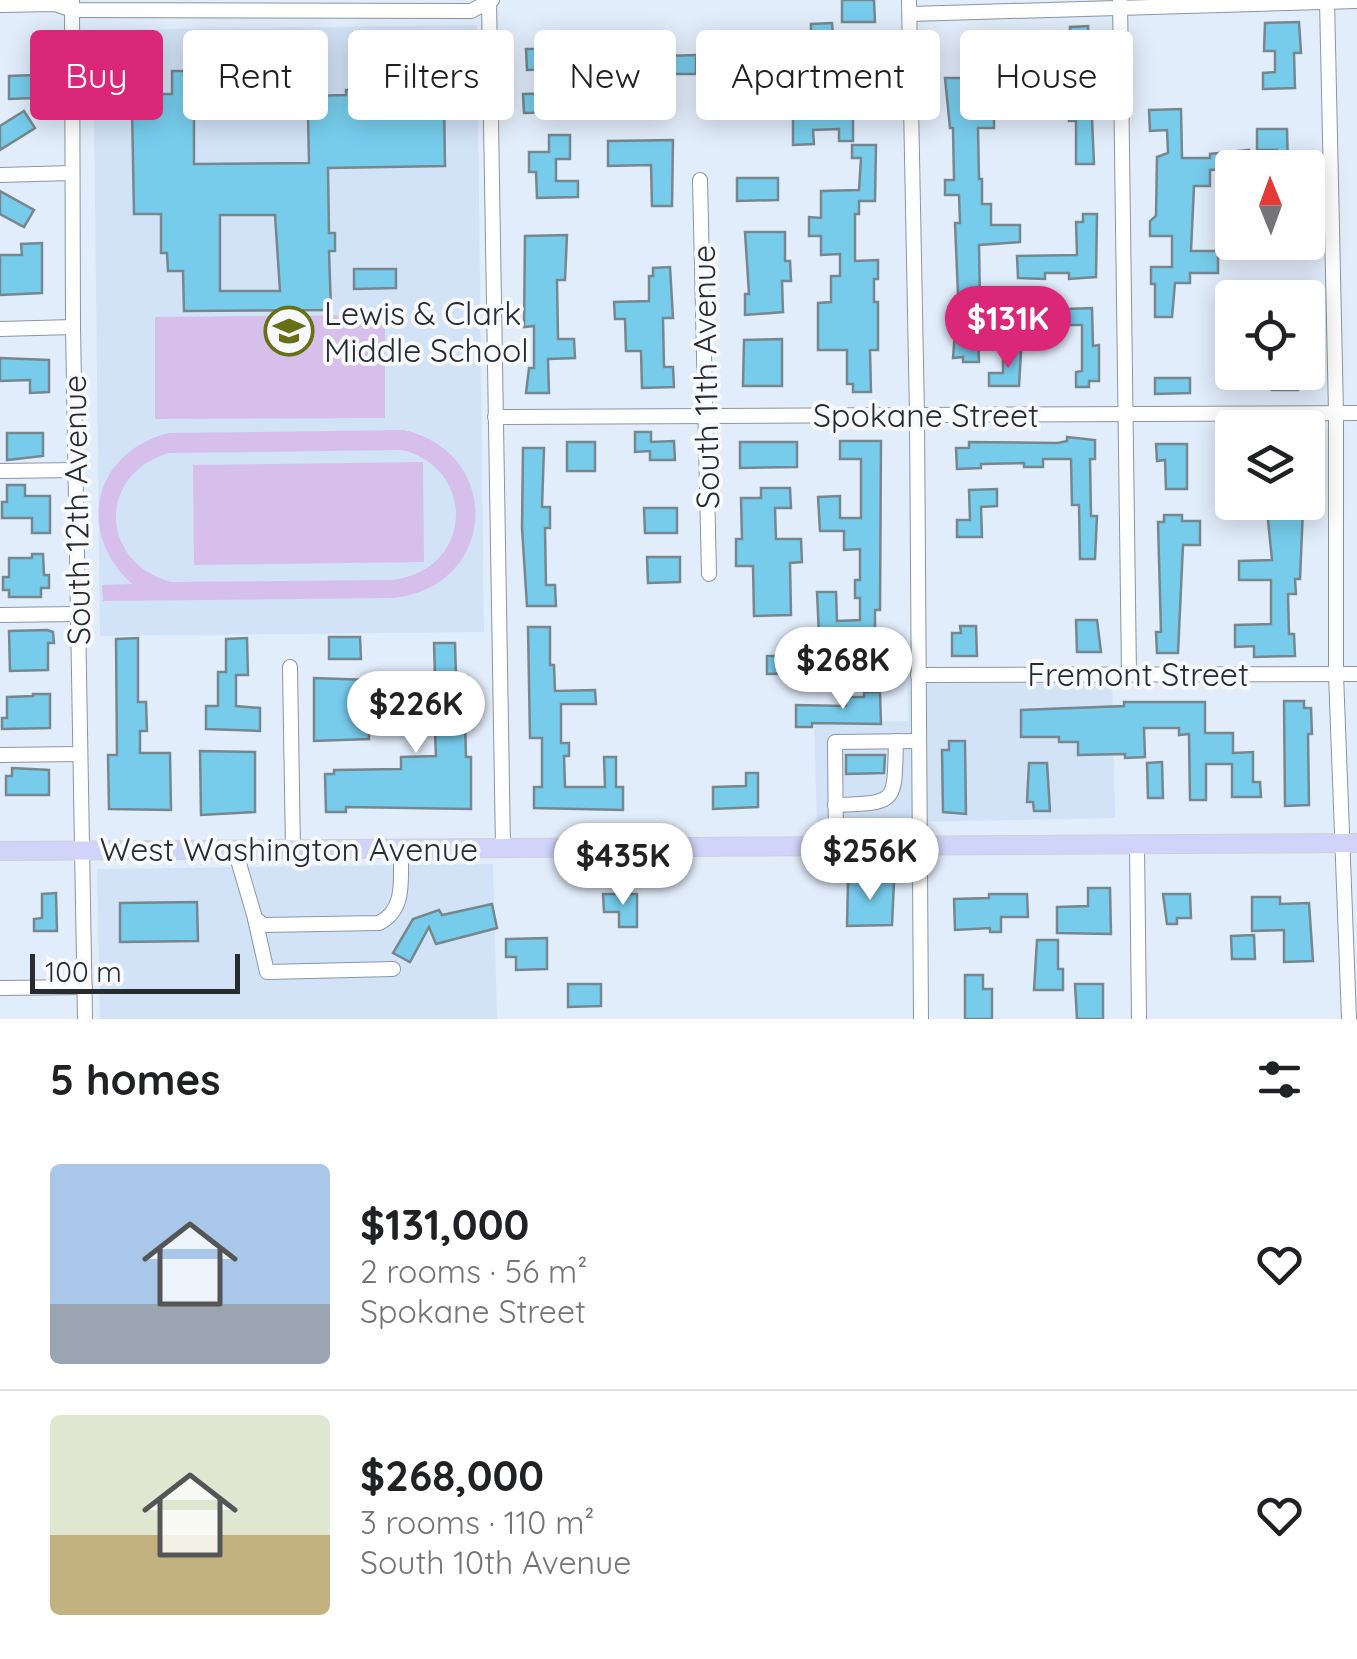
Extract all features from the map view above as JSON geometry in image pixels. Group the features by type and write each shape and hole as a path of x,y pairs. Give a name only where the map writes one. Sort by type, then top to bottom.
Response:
{"main road":[{"name":"West Washington Avenue","path":"0,850 1350,843"}],"street":[{"path":"0,4 471,12 490,0"},
{"path":"490,0 503,848"},
{"path":"1327,1 1336,413 1336,674 1350,843 1350,1019"},
{"path":"921,1019 910,7 1357,1"},
{"path":"1120,4 1129,674"},
{"name":"South 12th Avenue","path":"72,5 73,328 85,1019"},
{"path":"0,175 72,173"},
{"name":"South 11th Avenue","path":"700,180 709,574"},
{"path":"0,329 73,328"},
{"name":"Spokane Street","path":"495,417 1357,413"},
{"path":"0,471 76,470"},
{"path":"0,614 78,614"},
{"path":"290,666 292,850"},
{"name":"Fremont Street","path":"918,675 1357,674"},
{"path":"836,846 835,742 919,740"},
{"path":"835,805 880,804 890,797 895,786 896,741"},
{"path":"0,754 79,754"},
{"path":"1137,846 1139,1019"},
{"path":"255,918 263,925 379,924 396,911 401,849"},
{"path":"236,850 267,972 393,969"},
{"path":"0,988 85,987"}],"shaded area":[{"name":"Lewis & Clark Middle School","path":"477,25 477,30 348,30 348,120 478,120 484,632 100,636 94,120 163,120 163,30 93,30"},
{"path":"385,315 385,418 155,419 155,317"},
{"path":"404,430 437,444 460,465 472,491 475,520 468,547 452,571 427,589 392,598 103,601 102,585 132,584 114,563 103,541 101,496 109,475 123,457 143,443 169,433","holes":["402,450 427,461 444,478 454,498 456,520 450,541 437,560 418,573 391,580 171,582 147,572 130,556 120,538 116,518 119,498 129,479 145,464 169,453"]},
{"path":"423,462 424,562 194,565 193,465"},
{"path":"1112,669 1115,818 817,824 814,723 908,721 907,673"},
{"path":"493,864 497,1019 100,1019 97,869"}],"building":[{"path":"842,0 874,0 875,22 842,22"},
{"path":"1299,22 1301,53 1294,53 1295,88 1263,89 1263,73 1275,72 1275,51 1264,51 1265,23"},
{"path":"832,23 833,30 811,30 811,24"},
{"path":"1088,26 1088,30 1070,30"},
{"path":"526,49 534,49 534,70 527,70"},
{"path":"696,55 696,74 676,74 676,56"},
{"path":"172,71 183,71 183,120 194,120 194,164 309,163 308,120 328,120 328,95 346,95 346,90 348,120 444,120 445,166 328,168 329,233 335,233 335,251 329,251 331,310 184,311 183,271 168,271 167,253 161,253 161,214 134,214 132,120 163,120 163,94 172,94","holes":["220,215 275,215 280,291 220,291"]},
{"path":"30,75 30,98 9,99 9,76"},
{"path":"945,78 960,78 960,120 994,120 994,128 978,128 982,204 991,204 991,225 1020,225 1020,242 979,245 979,362 953,358 958,294 955,223 960,223 959,195 945,195 945,180 954,180"},
{"path":"523,94 534,94 534,113 524,113"},
{"path":"1181,109 1182,158 1210,158 1215,153 1210,186 1194,186 1191,251 1215,251 1218,273 1190,273 1190,283 1175,283 1172,317 1155,317 1155,284 1151,284 1151,267 1172,267 1172,236 1150,236 1150,221 1156,216 1157,157 1168,153 1167,130 1150,131 1149,110"},
{"path":"24,111 35,128 0,150 0,126"},
{"path":"793,120 853,120 853,141 839,141 839,129 813,130 814,144 793,145"},
{"path":"1092,120 1094,164 1076,164 1076,121 1069,121"},
{"path":"1257,129 1287,129 1288,150 1257,150"},
{"path":"549,135 570,135 570,159 556,159 556,181 578,181 578,197 537,198 536,172 529,172 529,152 549,152"},
{"path":"673,140 672,206 652,206 651,165 608,166 608,141"},
{"path":"852,145 876,145 875,201 859,201 859,214 855,214 855,261 878,260 874,302 878,302 878,350 870,350 871,392 853,392 853,384 847,384 847,350 818,350 818,303 831,302 831,276 840,276 840,254 821,255 821,236 809,236 809,217 821,218 821,191 859,190 861,158 852,158"},
{"path":"737,178 778,178 778,200 737,201"},
{"path":"0,191 34,210 24,227 0,214"},
{"path":"1083,214 1097,214 1096,277 1069,279 1069,273 1045,273 1045,279 1018,278 1017,256 1077,255 1076,222 1083,222"},
{"path":"745,232 785,232 785,261 790,261 791,281 782,281 783,312 745,315 745,294 749,294"},
{"path":"567,235 565,280 557,280 558,339 574,339 575,358 548,359 549,393 526,393 529,368 534,368 534,326 524,327 525,236"},
{"path":"42,243 42,293 0,295 0,255 22,255 21,244"},
{"path":"670,267 673,318 663,318 664,367 673,367 674,387 642,388 641,351 626,351 625,319 615,319 614,302 649,301 649,276 653,276 653,268"},
{"path":"354,269 396,269 396,288 354,289"},
{"path":"1092,308 1093,346 1099,345 1099,381 1089,381 1089,387 1076,387 1076,372 1082,371 1082,325 1067,325 1067,309"},
{"path":"782,339 782,386 743,386 744,340"},
{"path":"1003,351 1021,351 1019,386 989,386 989,373 1003,373"},
{"path":"0,358 49,360 49,392 30,393 30,380 0,381"},
{"path":"1155,378 1190,378 1190,393 1155,394"},
{"path":"635,432 651,432 651,442 674,441 675,460 650,460 650,451 635,452"},
{"path":"7,433 43,433 43,456 7,460"},
{"path":"1067,437 1095,440 1095,459 1090,459 1091,516 1097,516 1095,559 1080,559 1079,505 1072,505 1071,459 1043,459 1043,467 1024,467 1024,463 981,464 981,468 957,469 956,448 969,448 969,442 1058,443 1067,441"},
{"path":"840,441 881,441 880,610 875,610 875,633 882,634 882,650 855,651 855,634 819,635 817,592 836,592 837,621 860,620 855,580 860,580 860,549 844,550 844,531 820,531 818,497 840,496 840,518 861,518 861,459 840,459"},
{"path":"567,442 595,442 595,471 567,471"},
{"path":"740,442 797,442 797,467 740,468"},
{"path":"1156,444 1187,444 1187,489 1166,489 1165,460 1157,461"},
{"path":"523,448 544,448 542,507 550,507 550,528 545,528 546,585 555,585 556,606 527,606 522,528"},
{"path":"7,485 25,485 25,496 50,496 50,533 32,533 32,518 2,518"},
{"path":"761,488 790,488 791,508 775,508 776,539 801,539 802,562 790,563 791,615 754,616 753,566 736,566 736,539 742,539 741,498 761,498"},
{"path":"997,489 997,506 981,507 982,537 957,537 957,520 970,520 969,490"},
{"path":"644,508 677,508 677,533 645,533"},
{"path":"1164,515 1200,521 1200,545 1183,545 1178,653 1157,653 1156,632 1161,632 1158,522 1164,522"},
{"path":"1268,520 1303,520 1300,579 1295,579 1296,594 1288,594 1289,634 1294,634 1295,656 1254,657 1254,646 1235,647 1235,625 1271,624 1271,580 1239,580 1239,561 1272,560"},
{"path":"32,554 43,554 49,588 41,588 41,597 9,597 9,590 3,590 3,577 9,577 9,558 32,558"},
{"path":"647,557 680,557 680,582 648,583"},
{"path":"1076,620 1097,620 1101,652 1077,652"},
{"path":"960,626 976,626 977,656 952,656 952,633 961,633"},
{"path":"528,627 550,627 555,691 595,690 596,704 561,704 561,743 569,743 569,756 564,756 565,787 605,787 604,757 616,757 616,787 623,787 623,810 534,808 534,787 542,787 542,738 530,738"},
{"path":"9,631 53,632 54,643 48,643 48,670 10,671"},
{"path":"329,637 360,637 361,659 329,659"},
{"path":"138,638 138,702 146,702 147,731 140,731 140,753 170,753 171,810 109,809 108,755 117,755 116,639"},
{"path":"247,638 248,675 236,675 236,706 260,708 260,731 206,729 206,706 218,706 218,672 226,672 226,639"},
{"path":"434,643 455,643 456,676 468,676 468,695 427,695 428,720 465,720 466,757 471,757 471,809 346,807 346,812 326,812 325,774 334,774 334,770 401,769 401,757 436,756 435,732 402,733 402,713 411,713 410,679 435,676"},
{"path":"821,649 821,673 767,674 767,656 780,656 780,650"},
{"path":"314,678 368,680 369,739 314,741"},
{"path":"864,692 880,692 881,724 812,723 812,727 796,727 796,705 846,706 846,697 864,697"},
{"path":"50,694 50,728 2,729 2,718 7,718 7,697"},
{"path":"1284,701 1304,701 1304,708 1311,708 1309,805 1285,806"},
{"path":"1124,702 1205,702 1205,733 1233,733 1233,753 1253,752 1253,782 1260,782 1261,797 1232,797 1232,764 1206,764 1206,800 1190,800 1189,734 1179,735 1179,728 1144,728 1145,757 1078,755 1078,742 1059,742 1059,737 1021,737 1021,710 1124,706"},
{"path":"949,741 965,741 966,814 943,812 942,750 949,750"},
{"path":"200,751 255,752 255,812 201,815"},
{"path":"846,755 885,755 884,773 846,774"},
{"path":"1162,762 1163,798 1148,798 1147,763"},
{"path":"1029,763 1047,763 1050,811 1034,811 1033,802 1027,802"},
{"path":"12,768 49,770 49,795 6,795 6,776 12,776"},
{"path":"746,773 758,773 758,807 713,809 713,787 746,786"},
{"path":"848,881 894,881 892,925 847,926"},
{"path":"1088,888 1110,888 1111,934 1057,933 1057,907 1088,906"},
{"path":"56,893 57,931 34,931 34,919 42,918 42,894"},
{"path":"603,894 637,894 637,927 619,927 619,912 604,912"},
{"path":"989,894 1027,894 1028,917 1001,917 1001,932 990,932 990,928 955,930 954,899 989,898"},
{"path":"1163,894 1190,894 1191,918 1177,918 1177,924 1167,924"},
{"path":"1252,897 1280,897 1280,904 1309,903 1313,961 1284,962 1284,930 1252,931"},
{"path":"197,902 198,941 120,942 120,903"},
{"path":"492,904 497,928 436,944 429,927 410,962 393,953 413,919 439,910 442,915"},
{"path":"1254,935 1255,959 1232,959 1231,936"},
{"path":"547,938 547,969 516,970 516,957 506,957 506,939"},
{"path":"1037,940 1058,940 1063,990 1034,990"},
{"path":"965,975 983,975 983,989 992,989 992,1019 965,1019"},
{"path":"568,984 601,984 601,1006 568,1007"},
{"path":"1075,984 1103,984 1103,1019 1077,1019"}],"place":[{"name":"Lewis & Clark Middle School","path":"289,331"}]}
